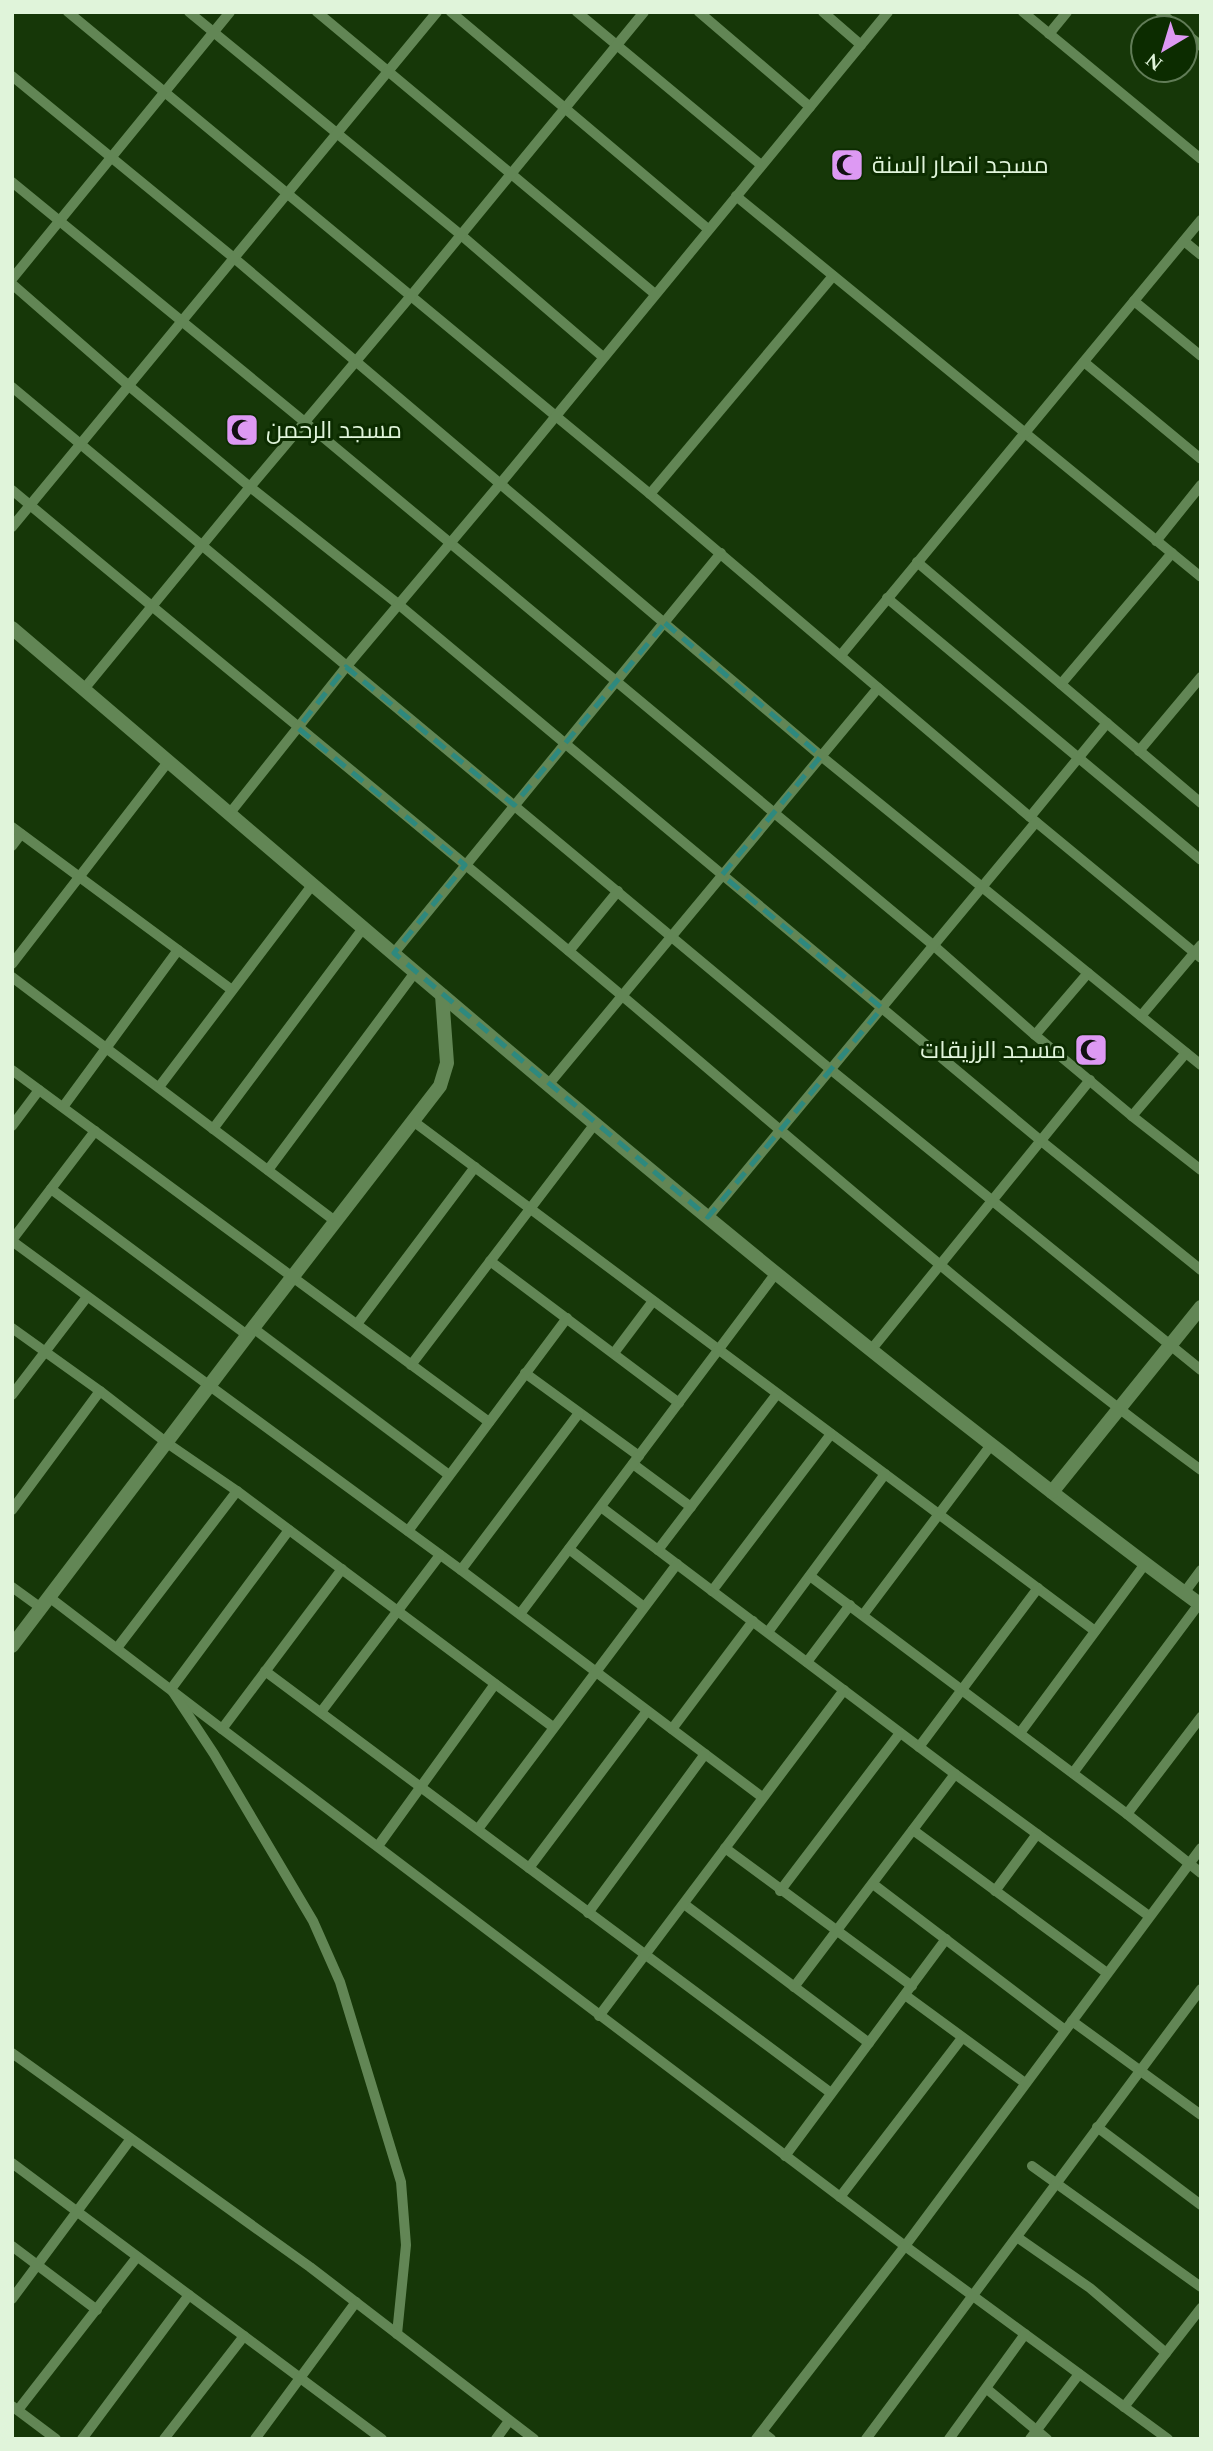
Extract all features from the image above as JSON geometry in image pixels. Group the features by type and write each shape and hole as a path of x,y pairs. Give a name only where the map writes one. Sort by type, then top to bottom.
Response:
{"street":[{"path":"68,12 721,553 1033,820 1199,952 1142,1016"},
{"path":"189,12 461,234 603,357"},
{"path":"230,12 12,282 129,387 565,741 1040,1140 1201,1270"},
{"path":"317,12 655,294"},
{"path":"12,527 437,12"},
{"path":"452,12 708,229"},
{"path":"577,12 761,165"},
{"path":"84,689 644,12"},
{"path":"699,12 810,107"},
{"path":"823,12 861,45"},
{"path":"230,813 346,667 888,12"},
{"path":"1023,12 1201,159"},
{"path":"1049,34 1067,12"},
{"path":"12,76 234,258 821,755 1201,1065"},
{"path":"12,182 933,945 1132,1116 1201,1170"},
{"path":"736,196 1201,577"},
{"path":"841,655 1201,220"},
{"path":"1184,241 1201,255"},
{"path":"650,494 833,276"},
{"path":"1134,301 1201,356"},
{"path":"1084,362 1201,459"},
{"path":"12,387 830,1069 1201,1370"},
{"path":"1156,541 1201,485"},
{"path":"12,490 569,951 940,1264 1118,1409 1201,1470"},
{"path":"394,953 721,553"},
{"path":"1061,684 1172,553"},
{"path":"917,562 1201,803"},
{"path":"887,598 1201,860"},
{"path":"12,628 594,1125 991,1445 1200,1604 1073,1773"},
{"path":"1139,751 1201,677"},
{"path":"548,1085 878,688"},
{"path":"708,1217 982,887 1107,723"},
{"path":"12,964 168,762"},
{"path":"12,827 232,990"},
{"path":"12,846 21,834"},
{"path":"159,1087 313,884"},
{"path":"569,951 618,891"},
{"path":"213,1129 364,927"},
{"path":"63,1107 178,950"},
{"path":"268,1170 415,971"},
{"path":"1035,1035 1088,973"},
{"path":"12,976 335,1221"},
{"path":"12,1646 250,1331 440,1086 447,1063 442,995"},
{"path":"1132,1116 1186,1053"},
{"path":"12,1070 489,1422"},
{"path":"871,1350 1090,1080"},
{"path":"12,1126 39,1090"},
{"path":"413,1121 1095,1632"},
{"path":"411,1364 594,1125"},
{"path":"95,1131 12,1241 596,1670 762,1797"},
{"path":"357,1324 475,1167"},
{"path":"51,1189 449,1475"},
{"path":"490,1261 679,1403"},
{"path":"520,1614 776,1273"},
{"path":"12,1395 87,1297"},
{"path":"614,1353 653,1301"},
{"path":"1052,1492 1201,1307"},
{"path":"408,1531 567,1318"},
{"path":"12,1328 167,1443 237,1491 552,1727"},
{"path":"525,1373 579,1413 691,1507"},
{"path":"12,1510 100,1391"},
{"path":"658,1550 777,1394"},
{"path":"461,1570 579,1413"},
{"path":"712,1591 831,1434"},
{"path":"863,1615 991,1445"},
{"path":"768,1632 885,1475"},
{"path":"117,1648 237,1491"},
{"path":"601,1507 955,1774 1149,1916"},
{"path":"171,1689 289,1530"},
{"path":"569,1549 645,1607"},
{"path":"321,1712 440,1555"},
{"path":"478,1829 677,1564"},
{"path":"1020,1733 1145,1564"},
{"path":"222,1729 342,1569"},
{"path":"1184,1593 1201,1570"},
{"path":"810,1576 1127,1814 1201,1873"},
{"path":"12,1587 45,1603 117,1648 785,2156 1168,2439"},
{"path":"919,1747 1038,1588"},
{"path":"807,1662 850,1605"},
{"path":"672,1729 753,1621"},
{"path":"265,1671 831,2093"},
{"path":"378,1846 495,1684"},
{"path":"171,1689 214,1754 313,1921 340,1982 401,2182 406,2245 397,2334"},
{"path":"599,2016 844,1689"},
{"path":"529,1868 647,1711"},
{"path":"1127,1814 1201,1717"},
{"path":"780,1891 900,1732"},
{"path":"588,1913 705,1754"},
{"path":"794,1987 955,1774"},
{"path":"914,1830 1107,1973"},
{"path":"995,1891 1037,1834"},
{"path":"725,1848 912,1986"},
{"path":"771,2439 759,2435 905,2246 1201,1848"},
{"path":"873,1884 1069,2026 1139,2069 1201,2115"},
{"path":"684,1904 869,2043"},
{"path":"785,2156 946,1939"},
{"path":"866,2439 1201,1989"},
{"path":"905,1995 1025,2083"},
{"path":"840,2197 962,2038"},
{"path":"12,2053 356,2302 534,2439"},
{"path":"1097,2127 1201,2205"},
{"path":"12,2299 130,2140"},
{"path":"12,2163 382,2439"},
{"path":"1032,2166 1058,2182 1201,2287"},
{"path":"1017,2236 1090,2288 1166,2353"},
{"path":"12,2246 97,2310"},
{"path":"50,2437 15,2408 97,2310 137,2257"},
{"path":"82,2439 189,2295"},
{"path":"255,2439 356,2302"},
{"path":"1124,2407 1201,2308"},
{"path":"948,2439 1025,2334"},
{"path":"167,2438 244,2336"},
{"path":"1033,2434 1079,2374"},
{"path":"987,2389 1033,2434 1047,2439"},
{"path":"496,2439 509,2421"}],"highlighted area":[{"path":"665,623 821,756 722,875 882,1008 708,1217 394,953 465,865 298,728 346,667 514,805"}],"place":[{"name":"مسجد انصار السنة","path":"847,165"},
{"name":"مسجد الرحمن","path":"242,430"},
{"name":"مسجد الرزيقات","path":"1091,1050"}]}
